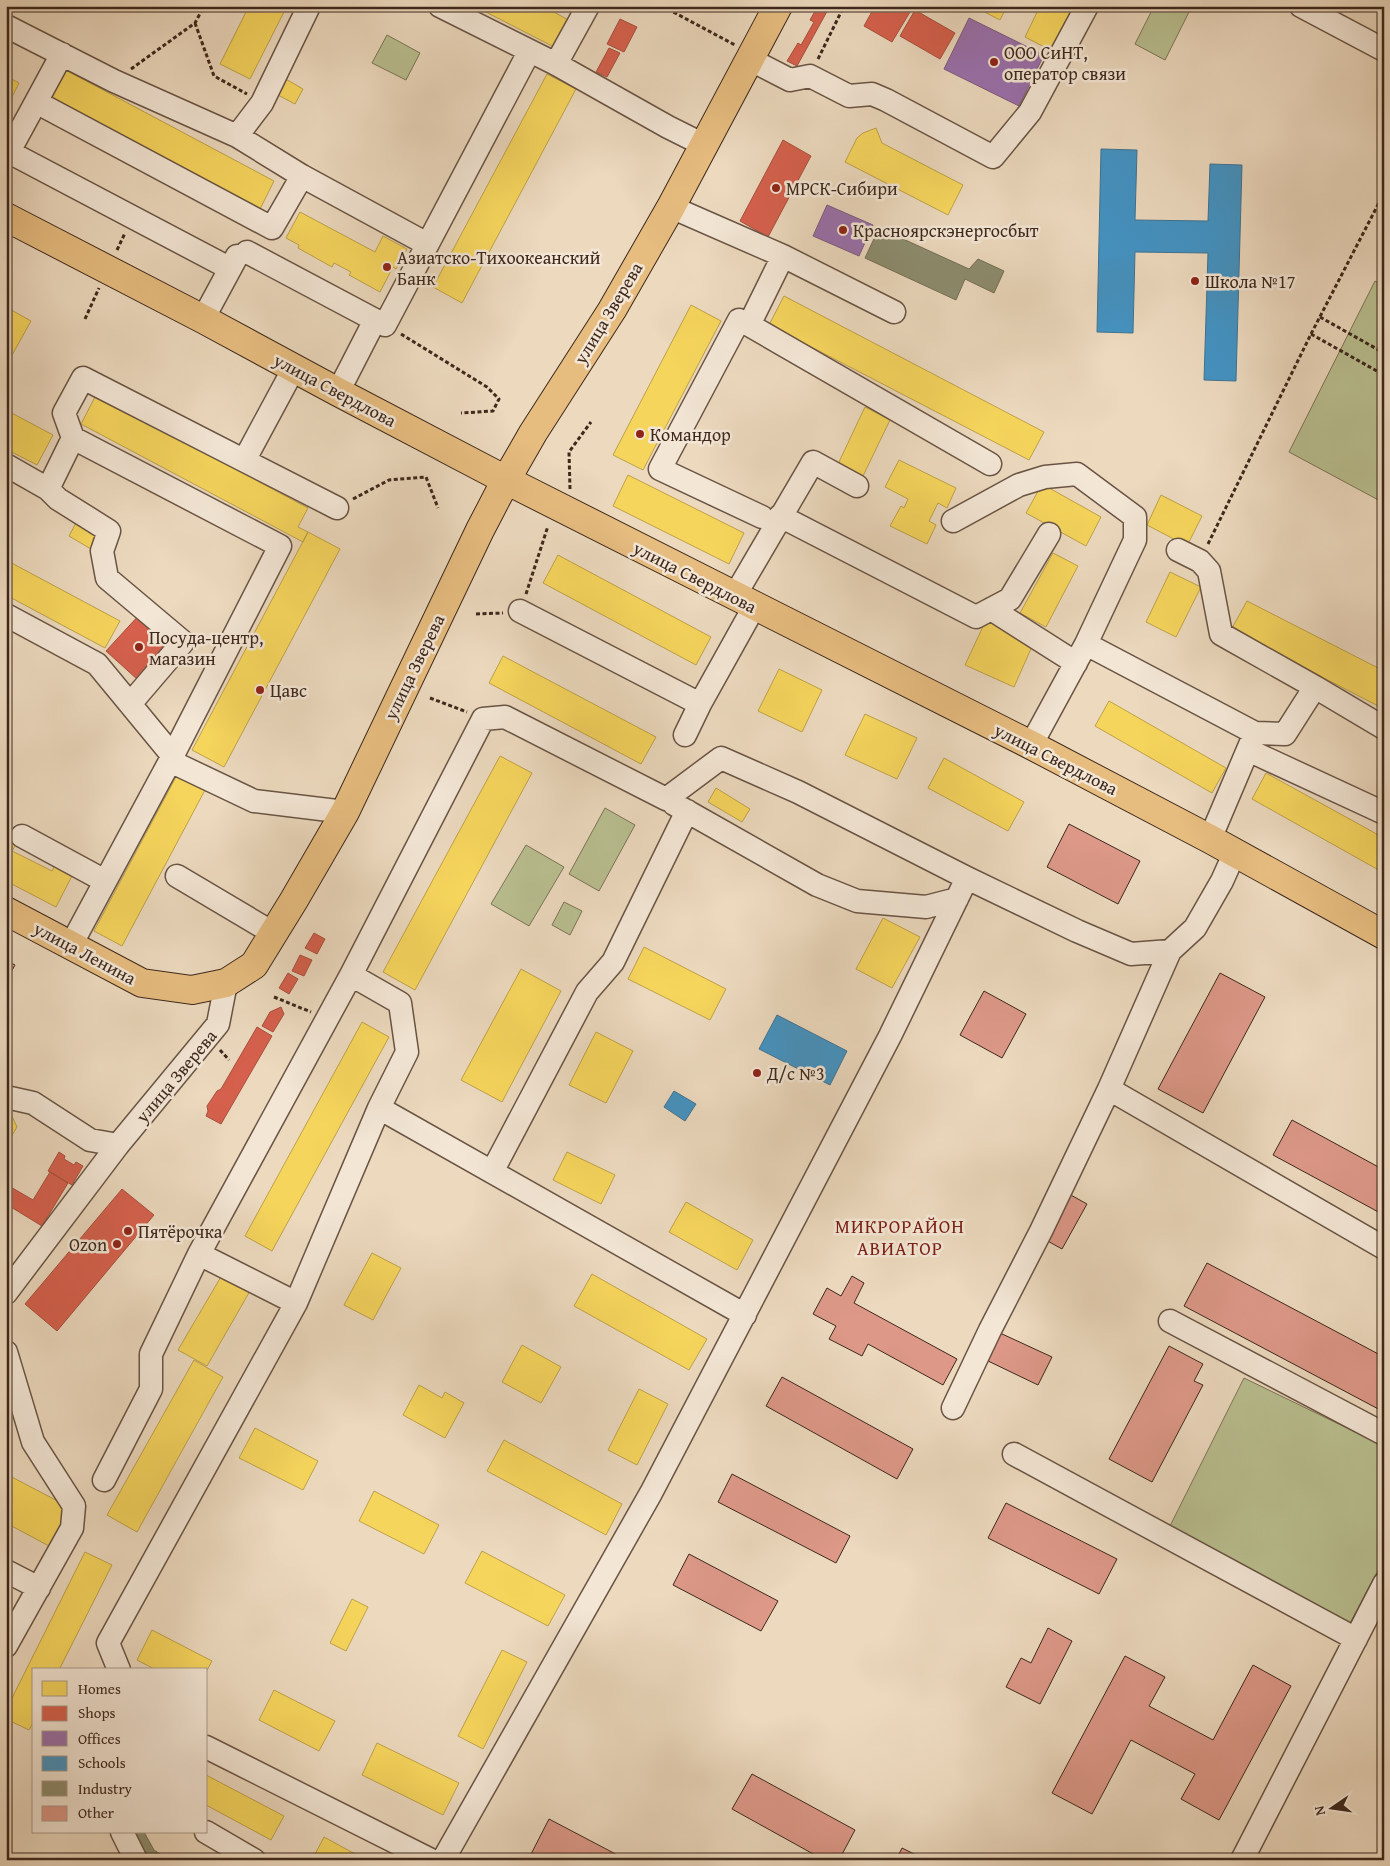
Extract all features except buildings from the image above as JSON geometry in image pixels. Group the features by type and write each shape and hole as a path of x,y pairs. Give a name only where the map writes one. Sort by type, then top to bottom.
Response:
{"main road":[{"name":"улица Зверева","path":"226,983 254,965 345,812 475,539 506,480 612,310 671,208 704,145 744,53 778,6"},
{"name":"улица Свердлова","path":"6,217 506,480 1031,746 1235,852 1384,935"},
{"name":"улица Ленина","path":"6,911 142,983 192,990 226,983"}],"street":[{"path":"237,136 262,102 309,6"},
{"path":"440,6 556,64 704,145"},
{"path":"556,64 588,6"},
{"path":"744,53 790,80 810,76 849,96 872,94 992,157 1030,112 1087,6"},
{"path":"1301,6 1384,50"},
{"path":"6,26 114,81 237,136 302,176 427,244"},
{"path":"338,392 427,244 529,52"},
{"path":"62,54 8,154 230,268"},
{"path":"36,102 272,228"},
{"path":"203,319 236,256 247,252 260,236 272,228 302,176"},
{"path":"671,208 783,256 894,312"},
{"path":"247,252 380,322"},
{"path":"749,325 783,256"},
{"path":"990,464 739,320 660,469 771,516 976,617 1010,599 1049,534"},
{"path":"245,459 294,368"},
{"path":"70,945 171,758 280,546 73,438 64,413 83,378 245,459 337,508"},
{"path":"48,488 73,438"},
{"path":"685,735 744,602 771,516 813,462 857,486"},
{"path":"6,465 48,488 58,499 109,531 102,551 107,578 184,642 130,704"},
{"path":"953,521 1019,485 1046,477 1078,474 1135,517 1135,540 1081,654 1031,746"},
{"path":"1178,550 1200,560 1209,571 1221,634 1384,728"},
{"path":"991,609 1251,742 1384,813"},
{"path":"520,611 700,704"},
{"path":"6,615 97,664 171,758 254,801 345,812"},
{"path":"1251,742 1285,734 1315,688"},
{"path":"104,1480 151,1389 151,1354 199,1254 351,975 483,719 505,717 666,799 817,886 857,901 926,907 957,899"},
{"path":"1210,839 1251,742"},
{"path":"666,799 721,758 798,792 967,878 1077,931 1131,954 1170,952"},
{"path":"492,1172 587,992 613,962 687,811"},
{"path":"22,836 105,881"},
{"path":"953,1408 1109,1089 1170,952 1195,928 1222,881 1235,852"},
{"path":"177,876 273,933"},
{"path":"443,1860 651,1493 890,1036 967,878"},
{"path":"118,1668 108,1643 296,1303 379,1108 407,1052 400,1004 351,975"},
{"name":"улица Зверева","path":"6,1292 118,1145 218,1024 226,983"},
{"path":"1109,1089 1384,1248"},
{"path":"6,1097 33,1103 90,1140 118,1145"},
{"path":"379,1108 745,1315"},
{"path":"199,1254 296,1303"},
{"path":"1170,1321 1384,1434"},
{"path":"6,1352 33,1442 74,1506 72,1528 6,1646"},
{"path":"1014,1454 1356,1639"},
{"path":"6,1570 39,1588"},
{"path":"1242,1860 1384,1584"},
{"path":"208,1748 430,1860"},
{"path":"208,1833 254,1860"},
{"path":"123,1834 136,1860"}],"path":[{"path":"114,81 195,23 204,6"},
{"path":"662,6 744,53"},
{"path":"810,76 844,6"},
{"path":"195,23 214,76 262,102"},
{"path":"1200,560 1311,334 1384,194"},
{"path":"1320,317 1384,353"},
{"path":"380,322 487,387 499,399 494,411 461,413"},
{"path":"1311,334 1384,375"},
{"path":"577,494 570,489 570,452 591,422"},
{"path":"337,508 389,480 426,477 438,508"},
{"path":"476,614 520,611 548,525"},
{"path":"430,698 449,703 483,719"},
{"path":"274,997 327,1019"},
{"path":"220,1050 229,1060"}],"green space":[{"path":"1154,6 1192,6 1165,60 1135,44"},
{"path":"387,35 420,53 406,80 372,63"},
{"path":"1375,281 1384,286 1384,503 1289,452"},
{"path":"605,808 635,825 599,891 569,874"},
{"path":"526,845 564,867 529,926 491,904"},
{"path":"564,902 582,911 570,935 552,925"},
{"path":"1244,1378 1384,1446 1384,1559 1349,1625 1168,1530"}],"place":[{"name":"ООО СиНТ, оператор связи","path":"994,62"},
{"name":"МРСК-Сибири","path":"776,188"},
{"name":"Красноярскэнергосбыт","path":"843,230"},
{"name":"Азиатско-Тихоокеанский Банк","path":"387,267"},
{"name":"Школа №17","path":"1195,281"},
{"name":"Командор","path":"640,434"},
{"name":"Посуда-центр, магазин","path":"139,647"},
{"name":"Цавс","path":"260,690"},
{"name":"Д/с №3","path":"757,1073"},
{"name":"Пятёрочка","path":"128,1231"},
{"name":"Ozon","path":"117,1244"}],"district":[{"name":"МИКРОРАЙОН АВИАТОР","path":"900,1237"}]}
